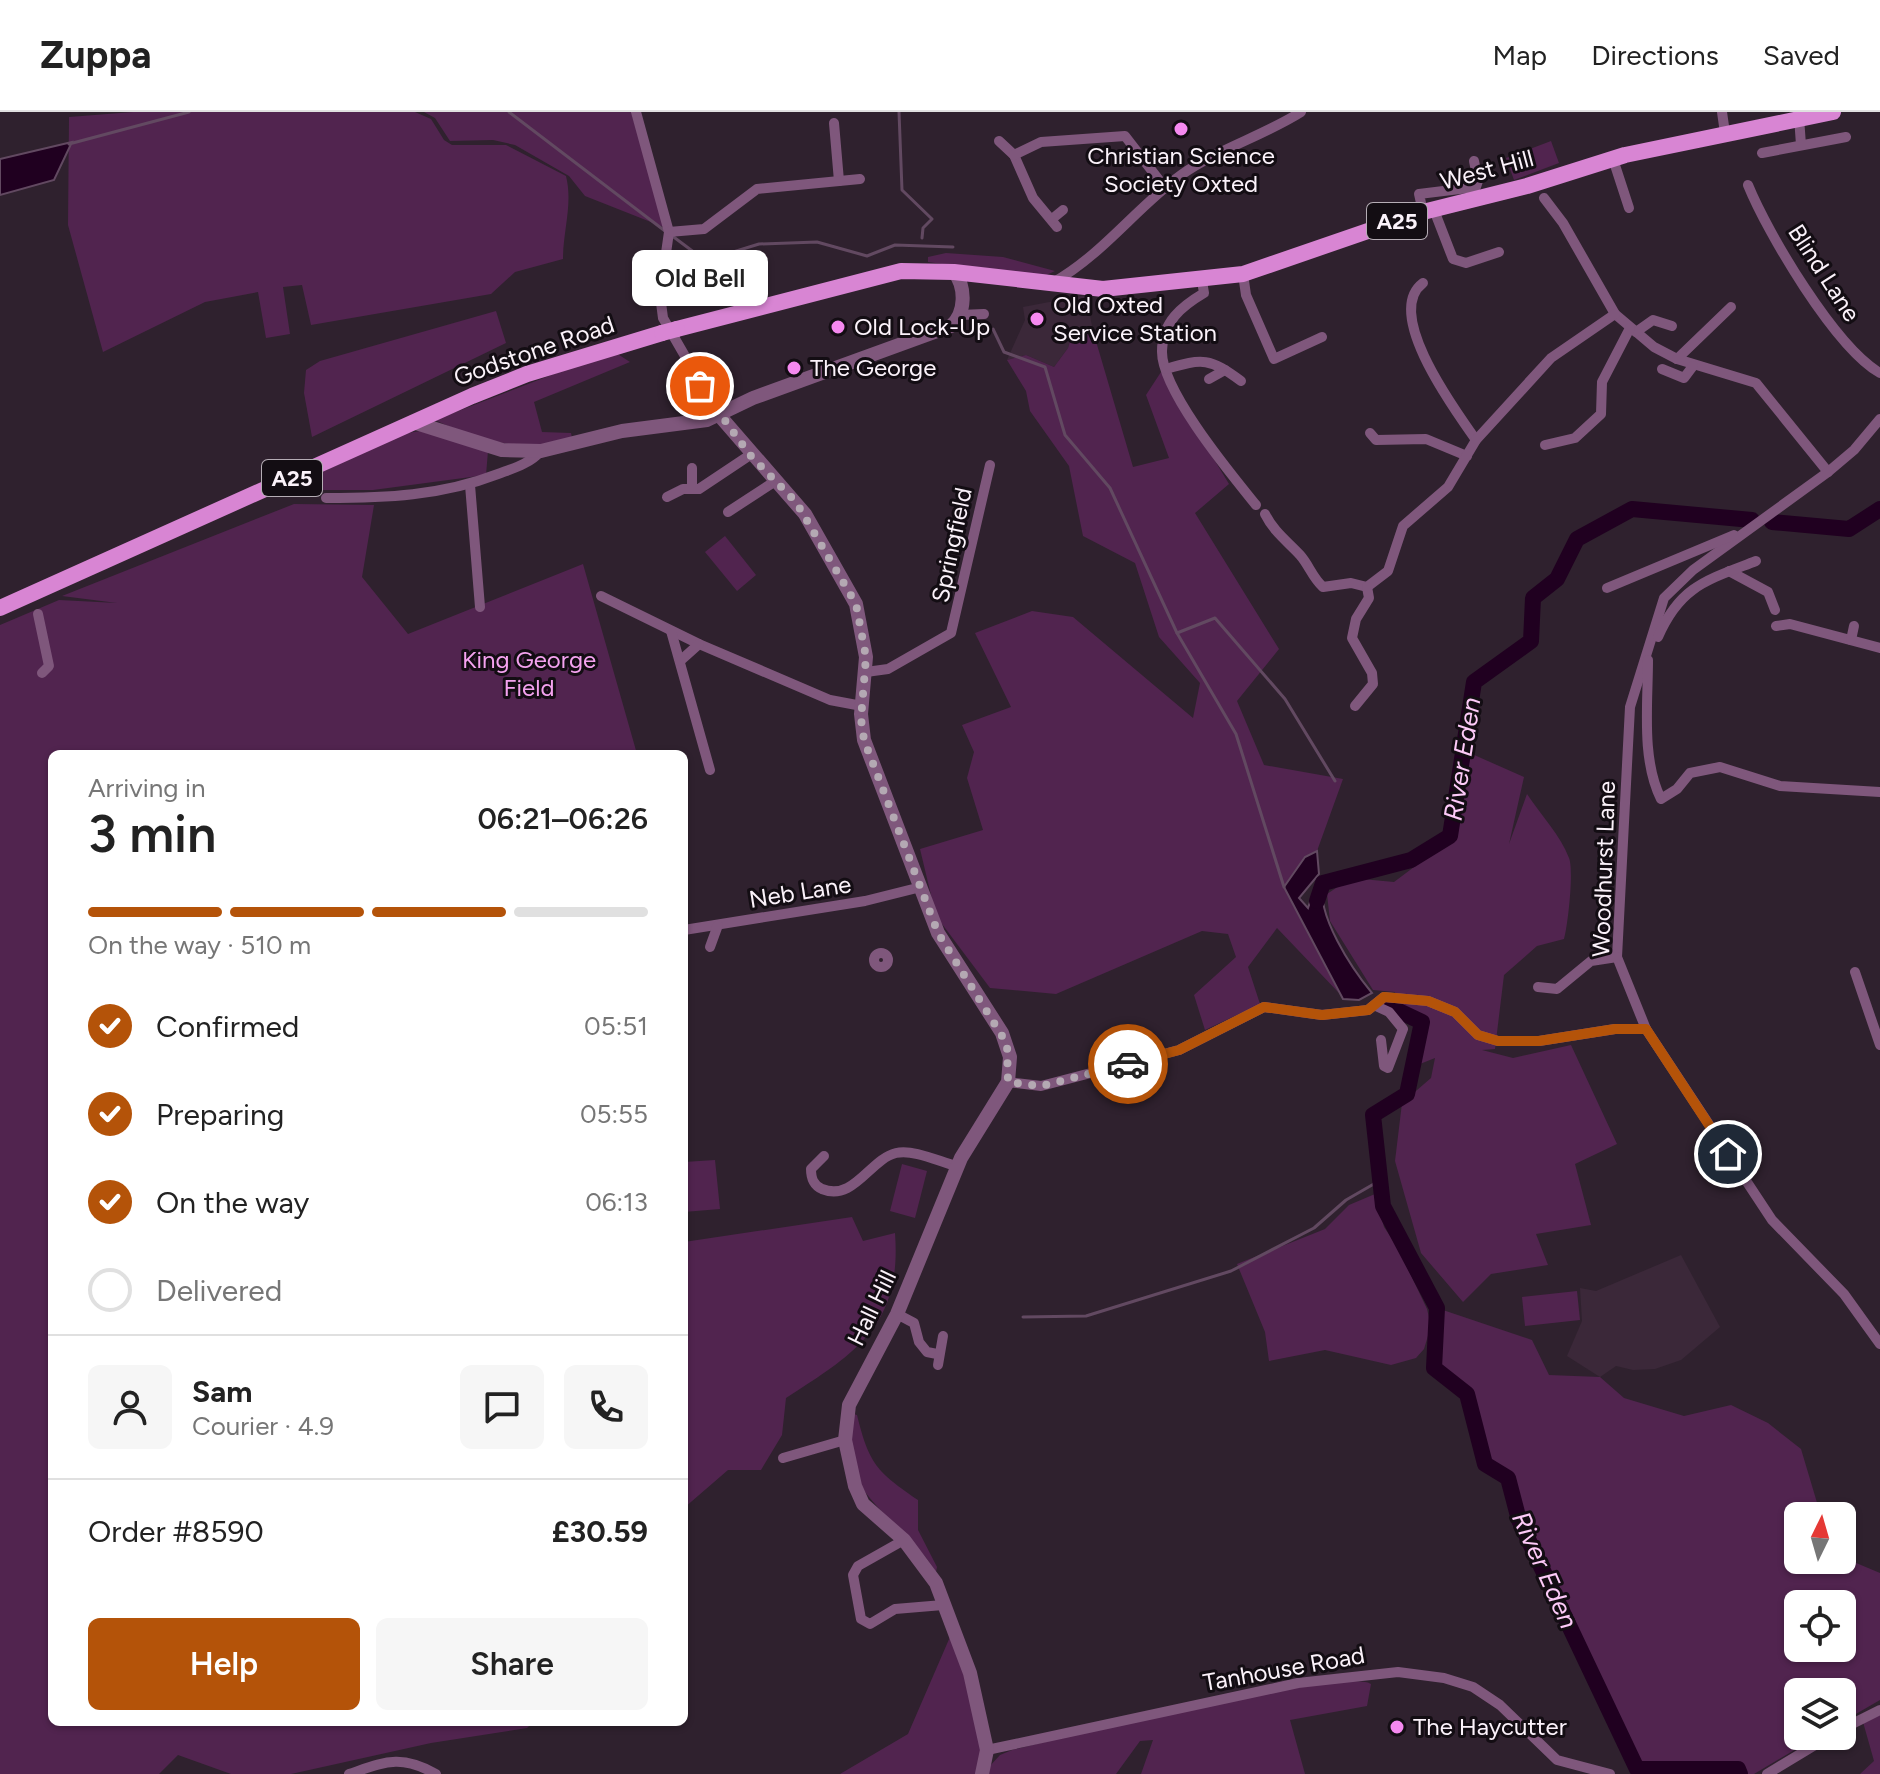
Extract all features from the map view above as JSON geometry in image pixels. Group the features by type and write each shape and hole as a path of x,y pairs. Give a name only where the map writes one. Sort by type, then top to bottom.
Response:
{"main road":[{"name":"A25","path":"1725,133 1833,112"},
{"name":"West Hill","path":"1076,288 1103,289 1202,281 1243,274 1429,211 1527,186 1613,159 1725,133"},
{"name":"Godstone Road","path":"0,608 527,374 669,331 883,274 925,270 1049,285"},
{"name":"A25","path":"1049,285 1076,288"}],"street":[{"path":"636,112 668,236 660,303 665,326 719,415 750,455 777,480 805,514 856,604 864,635 864,740 949,955 1007,1044 1008,1082 1041,1086 1179,1050 1264,1007 1322,1015 1376,1006 1389,1012 1403,1029 1388,1068 1384,1066 1381,1040"},
{"path":"1049,285 1079,268 1166,189 1202,162 1301,112"},
{"path":"1722,112 1725,133"},
{"path":"1799,117 1801,145"},
{"path":"834,123 839,181"},
{"path":"1014,155 1041,142 1125,136 1166,189"},
{"path":"1762,153 1846,137"},
{"path":"999,141 1014,155 1027,188 1054,223 1063,210"},
{"path":"1613,159 1629,208"},
{"path":"1474,161 1478,181 1476,187 1419,194 1454,266 1499,252"},
{"path":"668,236 704,229 757,189 860,179"},
{"name":"Blind Lane","path":"1748,185 1777,239 1841,339 1880,373"},
{"path":"1544,198 1563,223 1615,314 1677,359 1756,383 1828,472"},
{"path":"1076,288 1079,268"},
{"path":"664,273 719,278 751,272"},
{"path":"413,422 502,450 541,451 622,431 719,415 753,398 951,326 960,315 963,293 954,272"},
{"path":"1243,274 1246,295 1274,359 1322,337"},
{"path":"963,293 971,286 994,277"},
{"path":"1202,281 1204,293 1176,313 1166,332 1162,352 1166,369 1198,430 1256,505"},
{"path":"1423,283 1415,290 1410,303 1418,345 1476,440"},
{"path":"1677,359 1731,307"},
{"path":"960,315 984,314"},
{"path":"1367,587 1388,571 1403,526 1448,487 1476,440 1551,358 1615,314"},
{"path":"1545,445 1575,438 1601,414 1602,382 1633,330 1653,320 1672,326"},
{"path":"1296,334 1301,347"},
{"path":"1166,369 1198,359 1225,370 1241,381"},
{"path":"1662,369 1684,378 1693,366"},
{"path":"1209,379 1225,370"},
{"name":"Woodhurst Lane","path":"1880,419 1854,450 1828,472 1693,570 1664,598 1630,707 1617,957 1646,1029 1772,1220 1844,1294 1880,1344"},
{"path":"1373,440 1426,439 1467,456"},
{"path":"496,475 502,450"},
{"path":"326,498 402,497 470,485 532,461 541,451"},
{"path":"667,497 699,489 750,455"},
{"name":"Springfield","path":"866,672 888,669 951,633 990,465"},
{"path":"692,468 692,489"},
{"path":"728,512 777,480"},
{"path":"470,485 480,607"},
{"path":"1265,514 1272,529 1303,558 1310,575 1323,587 1351,583 1367,587"},
{"path":"1607,588 1753,528"},
{"path":"1756,561 1695,585 1669,610 1648,654 1648,734 1655,787 1661,799 1677,789 1690,773 1720,767 1780,786 1880,792"},
{"path":"1729,571 1768,592 1775,610"},
{"path":"1355,706 1373,684 1372,673 1352,638 1356,619 1369,598 1367,587"},
{"path":"601,596 699,644 830,700 862,706"},
{"path":"38,614 49,656 49,666 42,673"},
{"path":"1776,626 1790,624 1880,648"},
{"path":"1851,640 1854,626"},
{"path":"671,631 710,770"},
{"path":"680,661 699,644"},
{"name":"Neb Lane","path":"688,929 865,901 921,887"},
{"path":"710,947 718,925"},
{"path":"1538,987 1557,989 1591,961 1617,957"},
{"path":"1855,972 1880,1045"},
{"path":"1376,1006 1384,997 1428,1001 1455,1012 1478,1035 1498,1041 1539,1041 1615,1029 1646,1029"},
{"name":"Hall Hill","path":"987,1750 970,1673 936,1583 904,1540 863,1504 855,1486 845,1440 849,1405 897,1314 956,1166 1008,1082"},
{"path":"824,1156 811,1169 811,1178 817,1187 826,1191 851,1186 888,1155 900,1151 956,1166"},
{"path":"897,1314 914,1323 919,1342 938,1360 943,1336"},
{"path":"783,1458 845,1440"},
{"path":"904,1540 858,1566 853,1575 861,1619 870,1624 895,1609 943,1605"},
{"name":"Tanhouse Road","path":"987,1750 1298,1683 1398,1672 1444,1678 1473,1687 1500,1705 1557,1760 1610,1774"},
{"path":"1856,1722 1880,1710"},
{"path":"982,1774 987,1750"},
{"path":"1767,1774 1807,1750"},
{"path":"349,1774 391,1760 417,1764 436,1774"}],"shaded area":[{"path":"72,142 54,180 0,195 0,159"},
{"path":"1086,295 1093,331 1073,332 1068,348 1054,367 1026,355 1007,360 1025,320 1023,307"},
{"path":"1317,851 1319,874 1299,898 1308,908 1314,890 1323,883 1322,896 1330,926 1372,993 1359,1000 1343,999 1284,887 1305,857"},
{"path":"1681,1255 1720,1327 1681,1360 1655,1369 1633,1370 1616,1366 1600,1377 1567,1356 1582,1321 1580,1288 1596,1291"}],"green space":[{"path":"133,112 415,112 431,119 444,140 452,145 506,145 566,176 568,207 563,259 515,272 491,294 311,325 302,285 283,287 290,334 266,338 258,292 205,302 103,352 68,225 69,117"},
{"path":"424,112 631,112 666,228 585,196 569,176 515,145 493,140 450,141 435,118"},
{"path":"1551,141 1559,163 1514,180 1506,158"},
{"path":"946,253 1003,257 1055,271 1040,278 928,262 928,257"},
{"path":"496,311 506,343 312,437 304,393 306,370 320,361"},
{"path":"1073,331 1093,331 1133,467 1169,458 1146,395 1161,372 1229,484 1195,513 1279,649 1237,701 1264,765 1343,779 1317,851 1305,857 1284,887 1339,993 1277,928 1248,967 1260,1004 1205,1030 1194,995 1236,957 1228,934 1202,931 1056,994 990,988 936,916 920,849 983,830 967,778 974,752 962,725 1011,707 975,633 1032,611 1073,617 1193,718 1200,683 1159,637 1135,563 1083,536 1069,466 1030,411 1026,391 1007,360 1026,355 1054,367 1068,348"},
{"path":"613,351 630,362 534,402 542,432 571,433 572,438 538,445 502,443 435,420"},
{"path":"420,431 488,451 486,475 373,490 304,490 298,484 401,434"},
{"name":"King George Field","path":"294,504 374,505 362,577 408,634 583,564 636,750 48,750 48,1726 529,1726 527,1728 431,1743 291,1774 231,1774 178,1755 159,1774 0,1774 0,625 59,600 117,603 62,596"},
{"path":"725,536 756,575 737,591 705,552"},
{"path":"1472,754 1524,777 1509,844 1527,794 1556,833 1569,858 1571,874 1564,939 1537,946 1504,975 1495,1049 1482,1050 1513,1058 1571,1045 1617,1144 1575,1164 1591,1225 1536,1234 1548,1265 1491,1274 1463,1302 1421,1253 1395,1161 1402,1103 1431,1078 1435,1058 1420,1064 1425,1030 1390,1007 1395,992 1373,990 1330,921 1327,894 1351,878 1394,882 1442,846"},
{"path":"715,1160 720,1209 688,1212 688,1162"},
{"path":"902,1164 927,1171 915,1218 890,1211"},
{"path":"1375,1194 1384,1227 1398,1248 1427,1309 1431,1326 1424,1349 1416,1358 1391,1365 1325,1350 1269,1361 1265,1332 1237,1264 1325,1229 1349,1205"},
{"path":"852,1217 863,1241 895,1233 891,1291 882,1314 869,1333 834,1366 786,1398 782,1435 761,1470 728,1470 688,1505 688,1241"},
{"path":"1577,1291 1580,1320 1525,1326 1522,1297"},
{"path":"1437,1308 1532,1340 1549,1375 1600,1377 1624,1398 1684,1416 1731,1405 1768,1423 1801,1449 1817,1502 1784,1502 1784,1574 1856,1574 1856,1563 1880,1573 1880,1700 1856,1714 1856,1678 1784,1678 1784,1750 1794,1750 1754,1774 1657,1774 1637,1769 1519,1520 1508,1479 1485,1464 1467,1394 1434,1368"},
{"path":"851,1413 857,1415 866,1445 877,1465 893,1482 918,1500 918,1530 937,1567 936,1572 860,1483 852,1454"},
{"path":"953,1630 989,1767 1000,1755 1012,1750 1200,1706 1312,1685 1351,1681 1371,1684 1367,1706 1290,1720 1305,1774 1141,1774 1153,1740 1140,1741 1116,1774 840,1774 908,1734"},
{"path":"1880,1714 1880,1774 1860,1774 1874,1761 1863,1722"}],"waterway":[{"path":"69,144 189,112"},
{"path":"509,112 665,231"},
{"path":"899,112 902,190 932,219 923,228 922,238"},
{"path":"671,235 695,253 717,257 759,244 817,242 867,256 895,245 953,247"},
{"path":"993,329 1004,352 1045,367 1065,435 1110,488 1177,633 1236,734 1284,887"},
{"name":"River Eden","path":"1317,901 1323,883 1411,860 1450,836 1474,682 1531,641 1533,598 1557,579 1577,539 1632,509 1752,520"},
{"name":"River Eden","path":"1772,522 1849,529 1880,509"},
{"path":"1177,633 1215,618 1285,699 1335,781"},
{"name":"River Eden","path":"1386,1005 1422,1022 1407,1094 1373,1115 1383,1206 1437,1308 1434,1368 1467,1394 1485,1464 1508,1478 1519,1520 1637,1769 1738,1769 1740,1774"},
{"path":"1023,1317 1086,1316 1231,1271 1314,1228 1346,1200 1379,1181"}],"way so far":[{"path":"700,386 711,406 750,455 796,502 856,604 862,621 866,657 861,719 864,740 938,933 1007,1044 1010,1057 1008,1082 1027,1087 1041,1086 1128,1064"}],"place":[{"name":"Christian Science Society Oxted","path":"1181,129"},
{"name":"Old Oxted Service Station","path":"1037,319"},
{"name":"Old Lock-Up","path":"838,327"},
{"name":"The George","path":"794,368"},
{"name":"Old Bell","path":"700,386"},
{"name":"The Haycutter","path":"1397,1727"}],"route":[{"path":"1128,1064 1179,1050 1264,1007 1322,1015 1368,1010 1384,997 1428,1001 1455,1012 1478,1035 1498,1041 1539,1041 1615,1029 1646,1029 1728,1154"}]}
